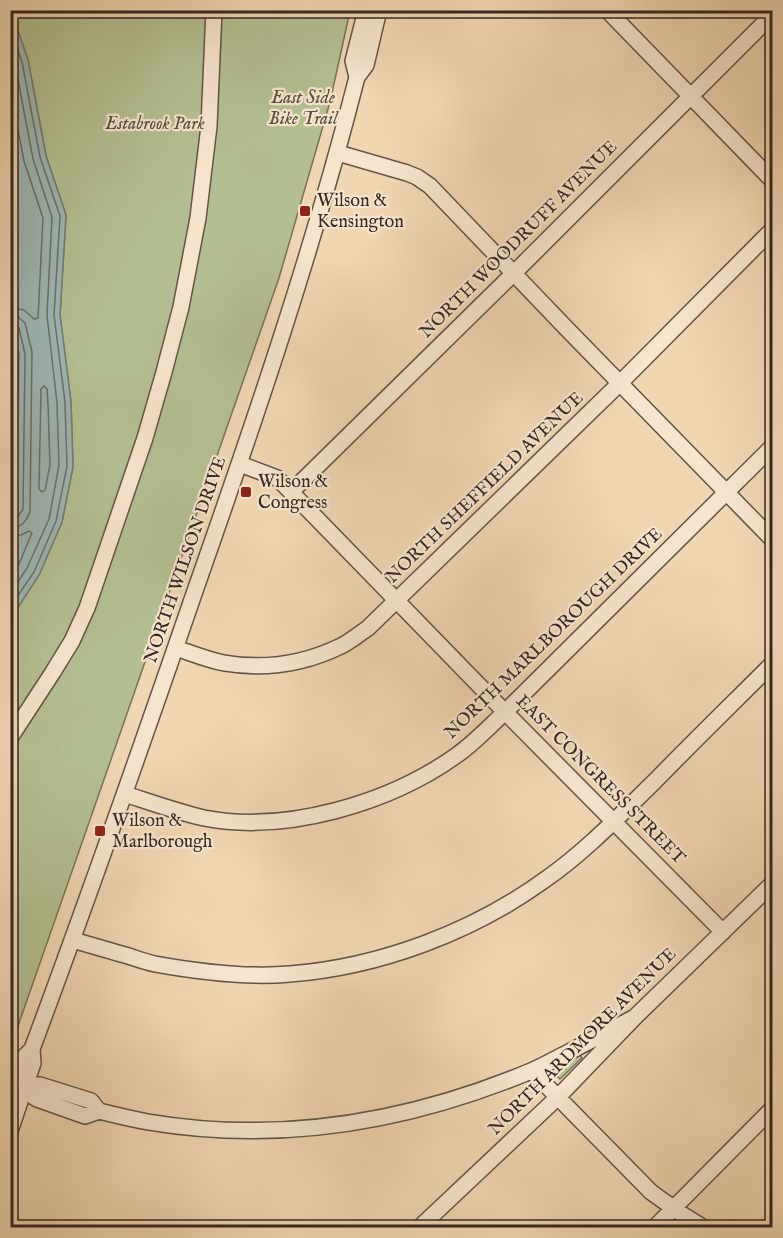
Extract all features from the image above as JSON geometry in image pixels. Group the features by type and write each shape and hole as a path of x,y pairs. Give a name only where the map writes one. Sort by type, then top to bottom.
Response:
{"street":[{"path":"10,738 72,640 87,608 131,481 164,372 198,218 209,126 214,10"},
{"name":"NORTH WILSON DRIVE","path":"357,77 353,61 366,10"},
{"name":"NORTH WILSON DRIVE","path":"10,1131 22,1059 32,1049 73,940 251,432 338,153 357,77 366,65 380,10"},
{"path":"607,10 772,180"},
{"name":"NORTH WOODRUFF AVENUE","path":"291,492 772,15"},
{"path":"338,153 407,172 430,186 772,539"},
{"name":"NORTH SHEFFIELD AVENUE","path":"176,648 222,663 256,666 282,665 315,657 343,645 368,628 620,383 772,230"},
{"name":"NORTH MARLBOROUGH DRIVE","path":"125,794 203,818 262,822 330,812 400,789 456,756 472,743 772,447"},
{"name":"EAST CONGRESS STREET","path":"240,464 277,478 723,932"},
{"path":"73,940 153,964 213,973 253,975 290,974 363,963 430,942 493,914 548,878 614,822 772,664"},
{"name":"NORTH ARDMORE AVENUE","path":"419,1227 558,1097 635,1017 772,884"},
{"path":"18,1087 37,1100 85,1116 99,1111 148,1122 222,1130 296,1129 344,1125 414,1111 532,1071 635,1017"},
{"path":"532,1071 651,1192 673,1209 704,1227"},
{"path":"654,1227 772,1109"}],"green space":[{"name":"Estabrook Park","path":"11,11 350,11 330,102 279,278 11,1046 11,618 39,575 62,522 73,467 71,402 60,315 66,215 46,156 28,60 15,22 11,17"},
{"path":"10,317 19,354 17,509 11,517"},
{"path":"580,1055 582,1058 560,1079 551,1070"}],"water":[{"path":"11,17 15,22 28,60 46,156 66,215 60,315 71,402 73,467 62,522 39,575 11,618 10,517 17,509 19,354 10,317"}],"place":[{"name":"Wilson & Kensington","path":"305,211"},
{"name":"Wilson & Congress","path":"246,492"},
{"name":"Wilson & Marlborough","path":"100,831"}],"park label":[{"name":"East Side Bike Trail","path":"303,108"}]}
